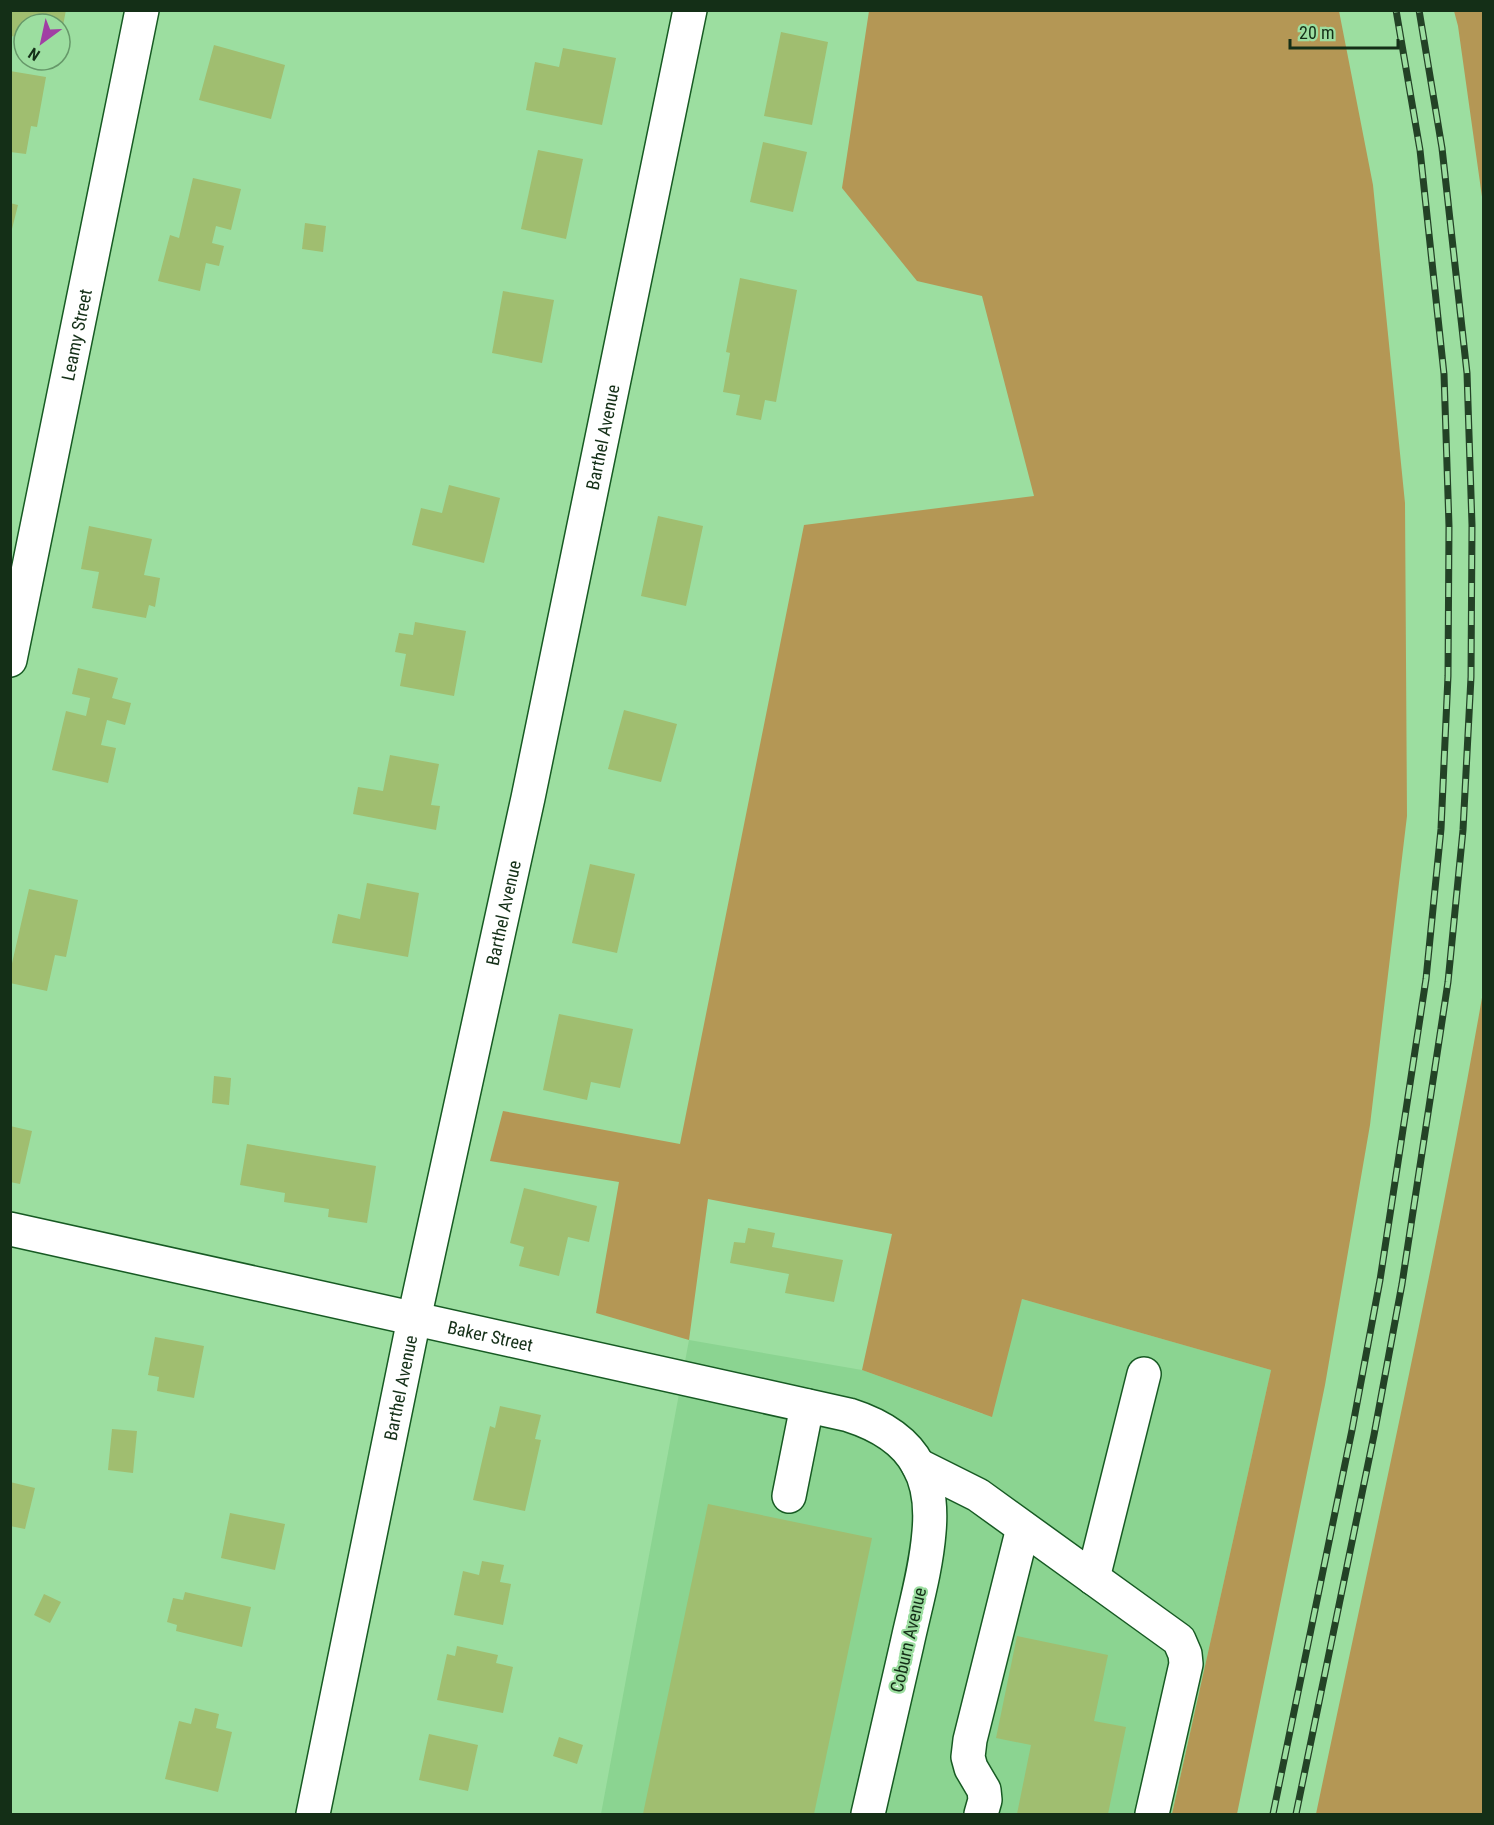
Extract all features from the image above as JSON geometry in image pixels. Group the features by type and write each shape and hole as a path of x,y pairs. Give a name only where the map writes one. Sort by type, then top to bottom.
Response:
{"street":[{"name":"Leamy Street","path":"10,660 142,10"},
{"name":"Barthel Avenue","path":"314,1815 414,1319 528,798 690,10"},
{"name":"Baker Street","path":"10,1229 849,1415 877,1425 908,1449 918,1465"},
{"path":"1093,1578 1144,1374"},
{"path":"789,1496 807,1406"},
{"path":"918,1465 978,1495 1179,1640 1185,1654 1186,1664 1152,1815"},
{"name":"Coburn Avenue","path":"868,1815 922,1577 929,1532 928,1494 918,1465"},
{"path":"981,1815 985,1800 984,1790 971,1768 968,1757 970,1740 1023,1528"}],"shaded area":[{"path":"869,11 1339,11 1373,185 1405,503 1407,816 1370,1125 1325,1385 1237,1814 1172,1814 1271,1370 1022,1299 992,1417 862,1370 892,1234 708,1199 689,1340 596,1313 619,1182 490,1161 503,1111 680,1144 804,525 1034,496 982,296 917,281 842,188"},
{"path":"1454,11 1483,11 1483,204 1458,26"},
{"path":"1483,992 1483,1814 1316,1814 1424,1301"},
{"path":"1022,1299 1271,1370 1172,1814 601,1814 689,1340 862,1370 983,1414"}],"building":[{"path":"12,10 66,10 66,12 12,12 12,36 10,36"},
{"path":"781,32 828,42 812,125 764,116"},
{"path":"214,45 285,65 271,119 199,100"},
{"path":"563,48 616,58 602,125 526,110 535,62 559,67"},
{"path":"10,71 46,77 37,127 31,126 26,154 10,152"},
{"path":"763,142 807,152 793,212 750,202"},
{"path":"538,150 583,159 566,239 521,229"},
{"path":"193,178 241,189 231,230 216,226 212,243 224,246 219,266 206,263 200,291 158,281 170,235 179,238"},
{"path":"10,203 18,205 11,233 10,233"},
{"path":"305,223 326,226 323,252 302,249"},
{"path":"740,278 797,290 776,402 765,400 761,420 736,415 740,395 723,392 730,353 726,352"},
{"path":"503,291 554,300 542,363 492,353"},
{"path":"449,485 500,498 484,563 412,545 421,508 442,513"},
{"path":"658,516 703,526 686,606 641,596"},
{"path":"89,526 152,539 144,575 160,578 155,607 149,605 146,618 92,608 99,572 81,569"},
{"path":"415,622 466,631 454,696 400,686 406,654 395,652 399,633 413,635"},
{"path":"78,668 118,678 112,698 131,703 125,725 107,720 101,745 116,748 108,783 52,770 66,711 86,716 90,698 72,694"},
{"path":"624,710 677,724 661,782 608,769"},
{"path":"390,755 439,764 431,805 440,806 436,830 353,814 358,787 383,791"},
{"path":"590,864 635,874 617,953 572,943"},
{"path":"367,883 419,893 408,957 332,943 338,914 360,919"},
{"path":"29,889 78,900 66,957 55,955 47,991 10,983 10,972"},
{"path":"559,1014 633,1029 620,1088 591,1082 587,1100 543,1090"},
{"path":"214,1076 231,1078 229,1105 212,1103"},
{"path":"10,1126 32,1131 20,1184 10,1182"},
{"path":"247,1144 376,1166 367,1223 328,1217 329,1209 284,1202 285,1193 240,1185"},
{"path":"524,1188 597,1206 589,1242 568,1237 559,1276 519,1266 524,1247 510,1243"},
{"path":"748,1228 775,1233 772,1247 843,1260 834,1302 785,1293 789,1274 730,1263 734,1242 745,1243"},
{"path":"155,1337 204,1346 194,1398 157,1391 159,1377 148,1375"},
{"path":"500,1406 541,1415 535,1439 541,1440 525,1511 473,1500 490,1426 495,1428"},
{"path":"112,1429 137,1431 133,1473 108,1470"},
{"path":"10,1482 35,1488 25,1529 10,1526"},
{"path":"708,1504 872,1538 814,1814 643,1814"},
{"path":"230,1513 285,1524 275,1570 221,1558"},
{"path":"482,1561 504,1565 500,1582 511,1584 503,1625 454,1615 463,1571 479,1575"},
{"path":"185,1592 251,1607 242,1647 176,1631 177,1625 167,1622 173,1598 183,1600"},
{"path":"44,1594 61,1602 50,1623 34,1615"},
{"path":"1017,1636 1108,1655 1094,1721 1126,1727 1108,1814 1017,1814 1031,1745 996,1738"},
{"path":"457,1646 498,1655 496,1663 513,1667 503,1713 437,1700 447,1654 455,1656"},
{"path":"195,1708 219,1714 216,1728 232,1732 218,1792 165,1779 179,1721 191,1724"},
{"path":"429,1734 478,1745 468,1791 419,1780"},
{"path":"559,1737 583,1745 577,1764 553,1756"}],"railway":[{"path":"1273,1814 1352,1430 1380,1280 1426,979 1441,829 1448,676 1449,526 1444,374 1420,150 1396,10"},
{"path":"1296,1814 1374,1435 1402,1284 1448,982 1463,830 1471,677 1472,525 1467,373 1442,148 1419,10"}]}
